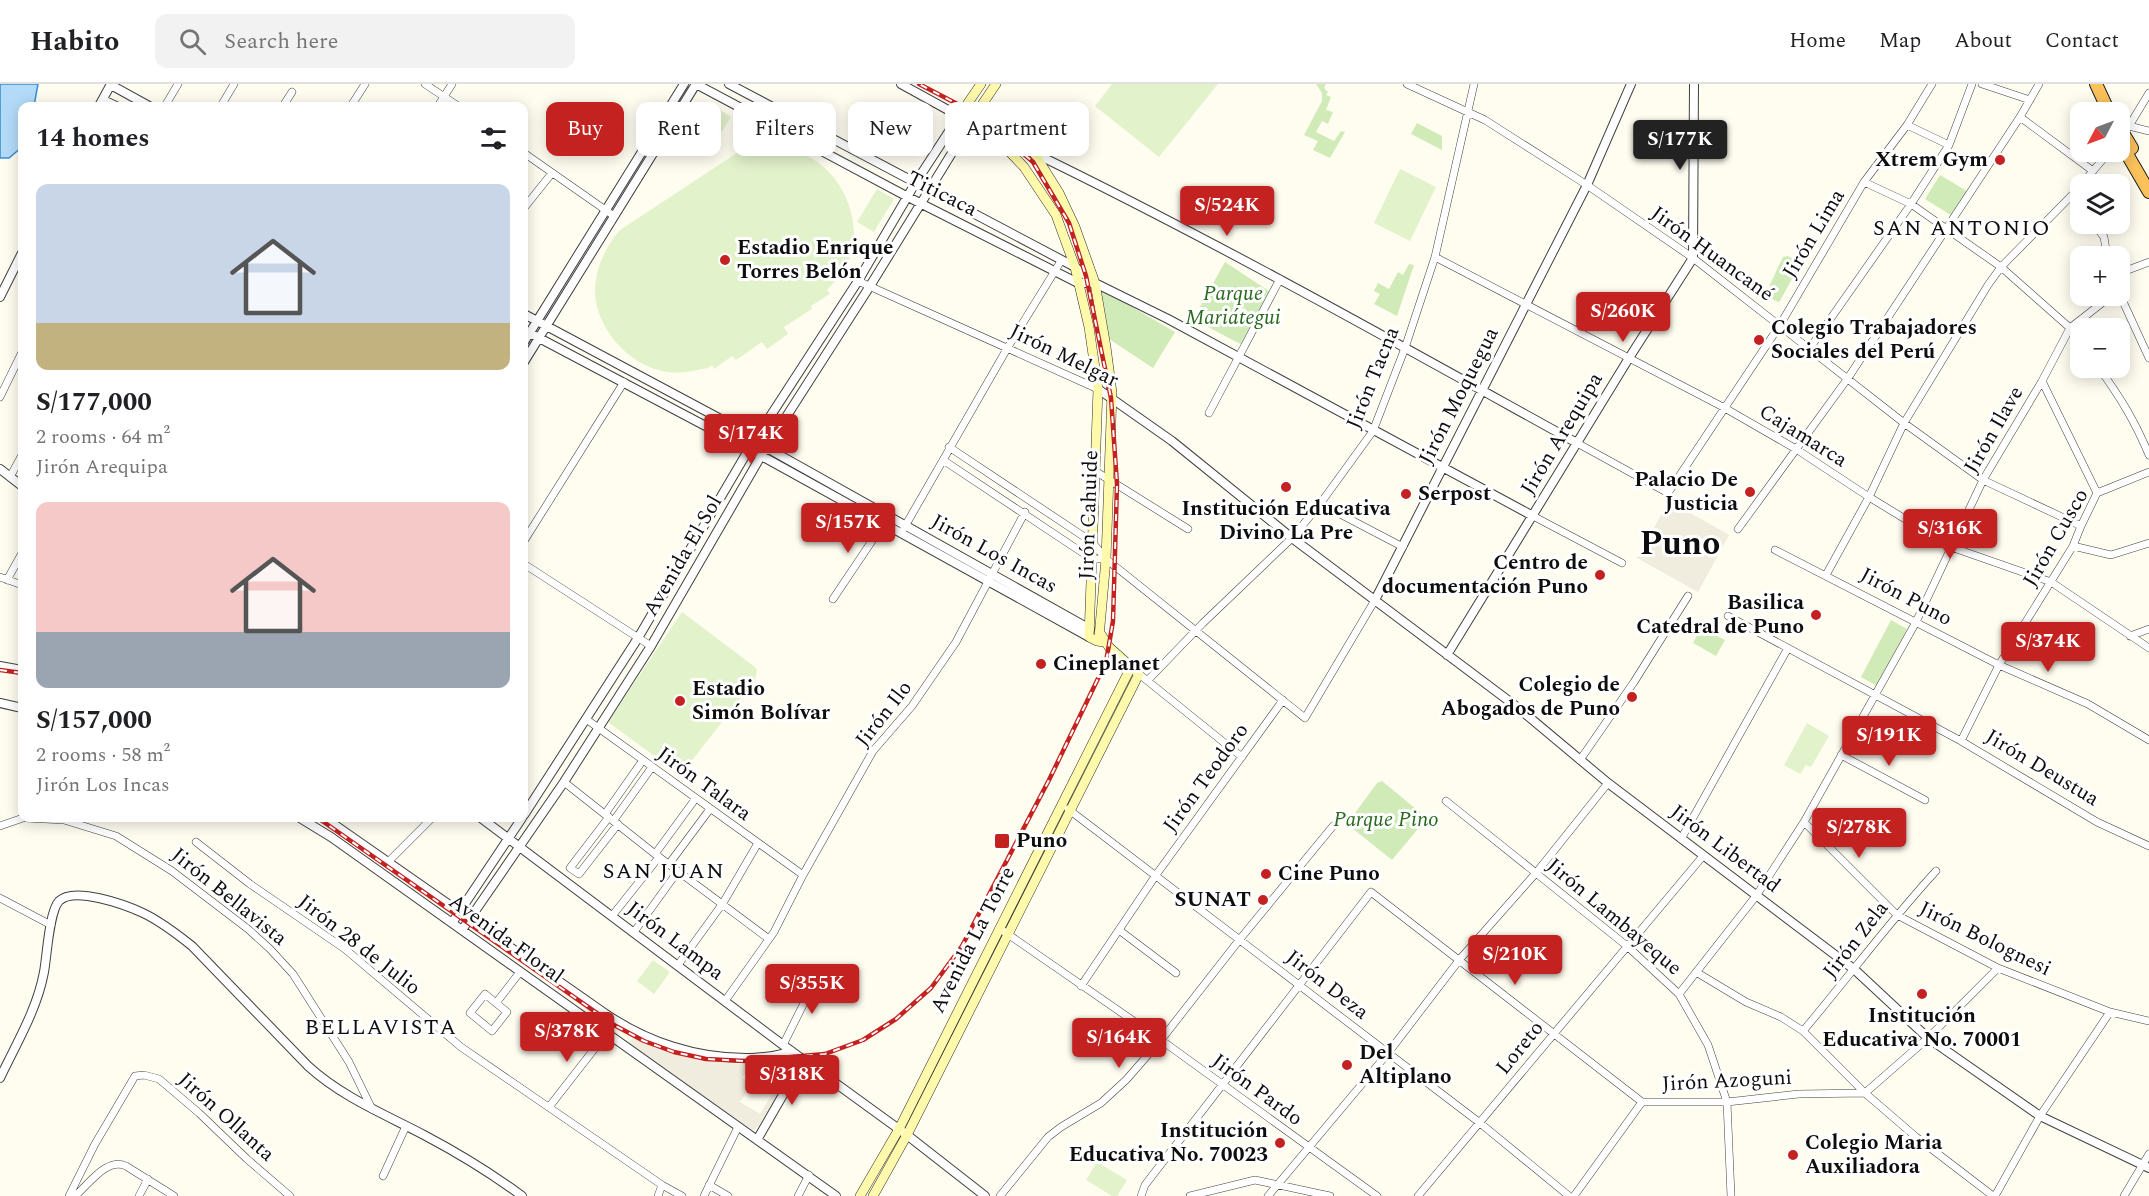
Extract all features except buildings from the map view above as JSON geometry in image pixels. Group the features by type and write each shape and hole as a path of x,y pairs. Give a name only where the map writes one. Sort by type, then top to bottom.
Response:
{"highway":[{"path":"2089,84 2097,102"},
{"path":"2096,84 2104,102"},
{"path":"2130,146 2149,178"},
{"path":"2130,150 2149,192"}],"main road":[{"name":"Avenida El Sol","path":"969,102 981,84"},
{"name":"Avenida El Sol","path":"984,102 996,84"},
{"path":"1014,156 1041,189 1056,215 1076,267 1089,327 1098,389 1092,542 1096,636 1135,670"},
{"name":"Jirón Cahuide","path":"1036,156 1059,193 1076,227 1095,283 1106,347 1111,398 1109,479 1106,560 1096,636"},
{"name":"Avenida La Torre","path":"860,1196 903,1132 1007,934 1066,807 1135,670"},
{"name":"Avenida La Torre","path":"873,1196 999,928 1066,807"}],"street":[{"path":"167,102 178,84"},
{"path":"223,102 234,84"},
{"path":"353,102 364,84"},
{"path":"425,84 452,102"},
{"path":"441,102 452,84"},
{"path":"528,329 536,321 684,84"},
{"path":"528,355 696,84"},
{"name":"Titicaca","path":"696,84 920,204 1078,283"},
{"name":"Titicaca","path":"729,84 1076,267 1095,283"},
{"path":"901,84 945,108"},
{"name":"Jirón Huancané","path":"1407,84 1468,112 1587,185 1693,258 1904,423 1983,480 2080,525"},
{"name":"Jirón Tacna","path":"1148,680 1195,631 1292,538 1320,504 1373,431 1405,348 1435,257 1474,84"},
{"name":"Jirón Moquegua","path":"1283,700 1305,718 1375,600 1587,185 1631,84"},
{"path":"1693,258 1694,84"},
{"name":"Jirón Lima","path":"1577,443 1668,493 1779,325 1864,182 1907,125 1932,84"},
{"path":"1810,348 1911,204 1949,145 1972,84"},
{"path":"1982,84 2030,100"},
{"path":"1738,529 1848,378 2020,117 2039,84"},
{"path":"102,102 111,85 142,102"},
{"path":"286,102 292,92"},
{"path":"2130,121 2149,93"},
{"path":"2020,117 2093,171"},
{"path":"1907,125 1949,145"},
{"path":"2130,132 2149,131"},
{"name":"Avenida El Sol","path":"528,808 638,638 755,439 858,281 945,137"},
{"path":"528,156 614,216"},
{"name":"Avenida El Sol","path":"462,930 564,783 651,646 762,456 950,156"},
{"path":"1040,156 1280,279 1577,443"},
{"path":"2091,174 2101,162"},
{"path":"528,203 552,173"},
{"path":"1864,182 1911,204 1947,228 2001,267 2070,328"},
{"path":"1826,575 1869,497 1904,423 1988,285 2001,267 2070,199"},
{"name":"Cajamarca","path":"1435,257 1723,407 1796,449 1869,497 1952,547 2051,582 2149,648"},
{"name":"Jirón Arequipa","path":"1447,655 1693,258"},
{"path":"903,529 1008,347 1061,261"},
{"path":"2130,269 2149,262"},
{"path":"0,297 18,272"},
{"path":"1209,413 1280,279"},
{"name":"Jirón Melgar","path":"858,281 1098,389 1172,441 1292,538"},
{"path":"1078,283 1095,283 1168,319 1622,563"},
{"name":"Jirón Ilave","path":"2083,318 2098,306"},
{"path":"2125,306 2149,358"},
{"name":"Jirón Los Incas","path":"528,316 755,439 903,529 1096,636"},
{"name":"Jirón Ilave","path":"1679,994 1756,896 1803,822 1916,622 1983,480 2042,381 2070,328"},
{"name":"Jirón Los Incas","path":"528,332 884,523 903,529"},
{"path":"0,396 18,360"},
{"path":"2106,378 2137,424 2149,454"},
{"path":"2042,381 2097,493"},
{"path":"528,535 624,382"},
{"path":"950,447 1092,542 1106,560 1283,700"},
{"path":"943,460 1092,559 1106,560"},
{"path":"10,477 18,462"},
{"path":"0,469 18,483"},
{"path":"1095,471 1188,529"},
{"name":"Jirón Cusco","path":"1961,741 1999,665 2073,546 2080,525 2097,493 2149,472"},
{"name":"Jirón Ilo","path":"725,1001 769,939 873,751 910,708 951,650 1024,512"},
{"path":"1338,513 1403,547"},
{"path":"833,599 884,523"},
{"name":"Jirón Libertad","path":"1292,538 1518,707 1608,783 1855,970 1928,1038 2040,1116 2145,1166"},
{"path":"2073,546 2111,555 2149,543"},
{"name":"Jirón Puno","path":"1775,550 1999,665 2088,704 2149,740"},
{"path":"18,559 4,578 18,583"},
{"path":"528,567 651,646"},
{"path":"1580,760 1634,682 1688,596"},
{"name":"Jirón Deustua","path":"1728,616 1961,741 2097,822 2149,846"},
{"path":"2130,636 2149,629"},
{"path":"1681,839 1788,648"},
{"path":"0,666 18,669"},
{"path":"1135,670 1242,757"},
{"name":"Jirón Teodoro","path":"1081,986 1156,875 1283,700"},
{"path":"0,703 18,707"},
{"name":"Jirón Talara","path":"586,719 803,875"},
{"path":"1841,755 1925,800"},
{"path":"643,760 612,819 579,874 570,868 612,819 652,767"},
{"path":"564,783 769,939"},
{"path":"1268,1196 1388,1053 1460,959 1536,873 1608,783"},
{"path":"612,916 696,798"},
{"name":"Jirón Lambayeque","path":"1446,801 1628,946 1679,994 1708,1045 1727,1102 1731,1196"},
{"name":"Jirón Deza","path":"1066,807 1480,1123 1569,1196"},
{"path":"669,864 710,809"},
{"name":"Jirón Bellavista","path":"0,826 18,820"},
{"name":"Jirón Bellavista","path":"70,822 116,836 172,871 212,900 270,949 293,974 349,1062 372,1109"},
{"name":"Avenida Floral","path":"306,822 340,843 836,1196"},
{"name":"Avenida Floral","path":"331,822 620,1023 656,1041 692,1052 724,1057 774,1057 787,1048"},
{"path":"388,862 428,822"},
{"name":"Jirón Lampa","path":"487,822 803,1060 903,1132 985,1196"},
{"name":"Avenida El Sol","path":"452,923 519,822"},
{"name":"Jirón Bolognesi","path":"1803,822 1897,915 1998,968 2110,1012 2149,1021"},
{"path":"1000,1196 1048,1137 1101,1103 1126,1080 1334,826"},
{"name":"Jirón 28 de Julio","path":"196,842 250,884 345,949 461,1047 662,1185 682,1196"},
{"path":"678,965 723,903 758,843"},
{"name":"Loreto","path":"1418,1196 1703,856"},
{"path":"634,932 678,871"},
{"name":"Jirón Zela","path":"1803,1031 1855,970 1897,915 1936,871"},
{"path":"1141,1196 1146,1185 1371,892 1642,1102"},
{"path":"0,1078 35,1004 45,970 54,909 60,900 67,896 86,895 142,913 167,928 192,946 319,1076 372,1109 477,1165 522,1196"},
{"path":"0,898 51,925"},
{"name":"Jirón Pardo","path":"999,928 1161,1040 1377,1196"},
{"path":"1119,930 1176,974"},
{"path":"1865,1093 1928,1038 1998,968"},
{"path":"496,1003 520,972"},
{"path":"1695,972 1746,1002 1781,1017 1803,1031 1865,1093 1916,1137 1994,1196 2040,1116 2110,1012"},
{"path":"787,1048 819,973"},
{"path":"485,994 496,1003 507,1012 492,1031 470,1013 485,994"},
{"path":"549,1107 606,1034"},
{"path":"757,1140 803,1060"},
{"name":"Jirón Ollanta","path":"69,1196 95,1144 135,1076 144,1075 159,1079 290,1196"},
{"name":"Jirón Azoguni","path":"1574,1196 1642,1102 1727,1102 1823,1093 1865,1093"},
{"path":"382,1176 406,1126"},
{"path":"704,1196 738,1127"},
{"path":"2124,1196 2145,1166 2149,1154"},
{"path":"75,1196 114,1163 126,1166 174,1196"},
{"path":"798,1196 809,1175"},
{"path":"139,1196 148,1179"},
{"path":"1190,1196 1255,1180 1330,1196"},
{"path":"658,1196 662,1185"},
{"path":"709,1185 728,1196"}],"green space":[{"path":"1112,84 1218,84 1159,157 1095,106"},
{"path":"1316,84 1326,84 1324,88 1328,92 1326,95 1331,97 1326,110 1333,112 1328,124 1322,121 1316,132 1334,141 1341,131 1345,132 1330,158 1313,150 1318,141 1304,135 1322,101 1322,93"},
{"path":"721,110 731,117 721,133"},
{"path":"1417,123 1442,136 1442,150 1411,134"},
{"name":"Estadio Enrique Torres Belón","path":"733,156 807,156 824,167 841,187 851,212 854,238 852,253 845,267 827,290 830,294 784,327 788,334 767,349 762,342 736,360 732,356 714,369 712,365 708,368 679,373 662,371 637,361 616,342 601,319 595,283 605,251 620,230"},
{"path":"1400,169 1436,187 1410,241 1374,223"},
{"path":"1940,175 1972,194 1957,219 1925,199"},
{"path":"877,189 894,199 874,232 857,222"},
{"path":"1788,256 1800,264 1778,302 1766,296 1766,293 1783,257"},
{"name":"Parque Mariátegui","path":"1225,262 1272,293 1244,346 1193,319"},
{"path":"1409,264 1414,265 1397,316 1374,304 1380,294 1374,291 1378,283 1389,289 1398,272 1403,275"},
{"path":"1096,286 1175,332 1153,368 1109,339"},
{"name":"Estadio Simón Bolívar","path":"682,612 757,670 755,680 686,768 676,772 608,722"},
{"path":"1891,620 1907,629 1877,686 1861,677"},
{"path":"1701,628 1725,640 1716,656 1693,643"},
{"path":"1807,723 1829,736 1811,767 1806,765 1800,774 1784,765"},
{"name":"Parque Pino","path":"1382,781 1427,818 1392,860 1347,824 1377,783"},
{"path":"653,960 670,972 654,994 637,981"},
{"path":"1097,1162 1127,1180 1117,1196 1112,1196 1086,1180"}],"shaded area":[{"path":"1669,501 1729,535 1698,592 1637,558"},
{"path":"633,1038 660,1050 701,1061 769,1066 780,1073 783,1078 782,1088 756,1129 753,1130 628,1044","holes":["754,1071 772,1078 777,1083 776,1088 760,1114 740,1102 752,1084 742,1078 746,1072"]}],"water":[{"path":"0,84 38,84 35,102 18,102 18,150 9,158 0,158"}],"railway":[{"path":"324,822 614,1025 644,1041 674,1052 706,1059 745,1061 825,1054 863,1040 896,1019 931,988 962,946 1049,780 1106,662 1113,621 1117,484 1111,398 1086,276 1069,223 1033,162 1001,134 965,108 919,84"},
{"path":"0,670 18,672"}],"place":[{"name":"Xtrem Gym","path":"2000,160"},
{"name":"Estadio Enrique Torres Belón","path":"725,260"},
{"name":"Colegio Trabajadores Sociales del Perú","path":"1759,340"},
{"name":"Institución Educativa Divino La Pre","path":"1286,487"},
{"name":"Palacio De Justicia","path":"1750,492"},
{"name":"Serpost","path":"1406,494"},
{"name":"Centro de documentación Puno","path":"1600,575"},
{"name":"Basilica Catedral de Puno","path":"1816,615"},
{"name":"Cineplanet","path":"1041,664"},
{"name":"Colegio de Abogados de Puno","path":"1632,697"},
{"name":"Estadio Simón Bolívar","path":"680,701"},
{"name":"Puno","path":"1002,841"},
{"name":"Cine Puno","path":"1266,874"},
{"name":"SUNAT","path":"1263,900"},
{"name":"Institución Educativa No. 70001","path":"1922,994"},
{"name":"Del Altiplano","path":"1347,1065"},
{"name":"Institución Educativa No. 70023","path":"1280,1143"},
{"name":"Colegio Maria Auxiliadora","path":"1793,1155"}],"district":[{"name":"SAN ANTONIO","path":"1962,228"},
{"name":"Puno","path":"1680,544"},
{"name":"SAN JUAN","path":"664,871"},
{"name":"BELLAVISTA","path":"381,1027"}]}
